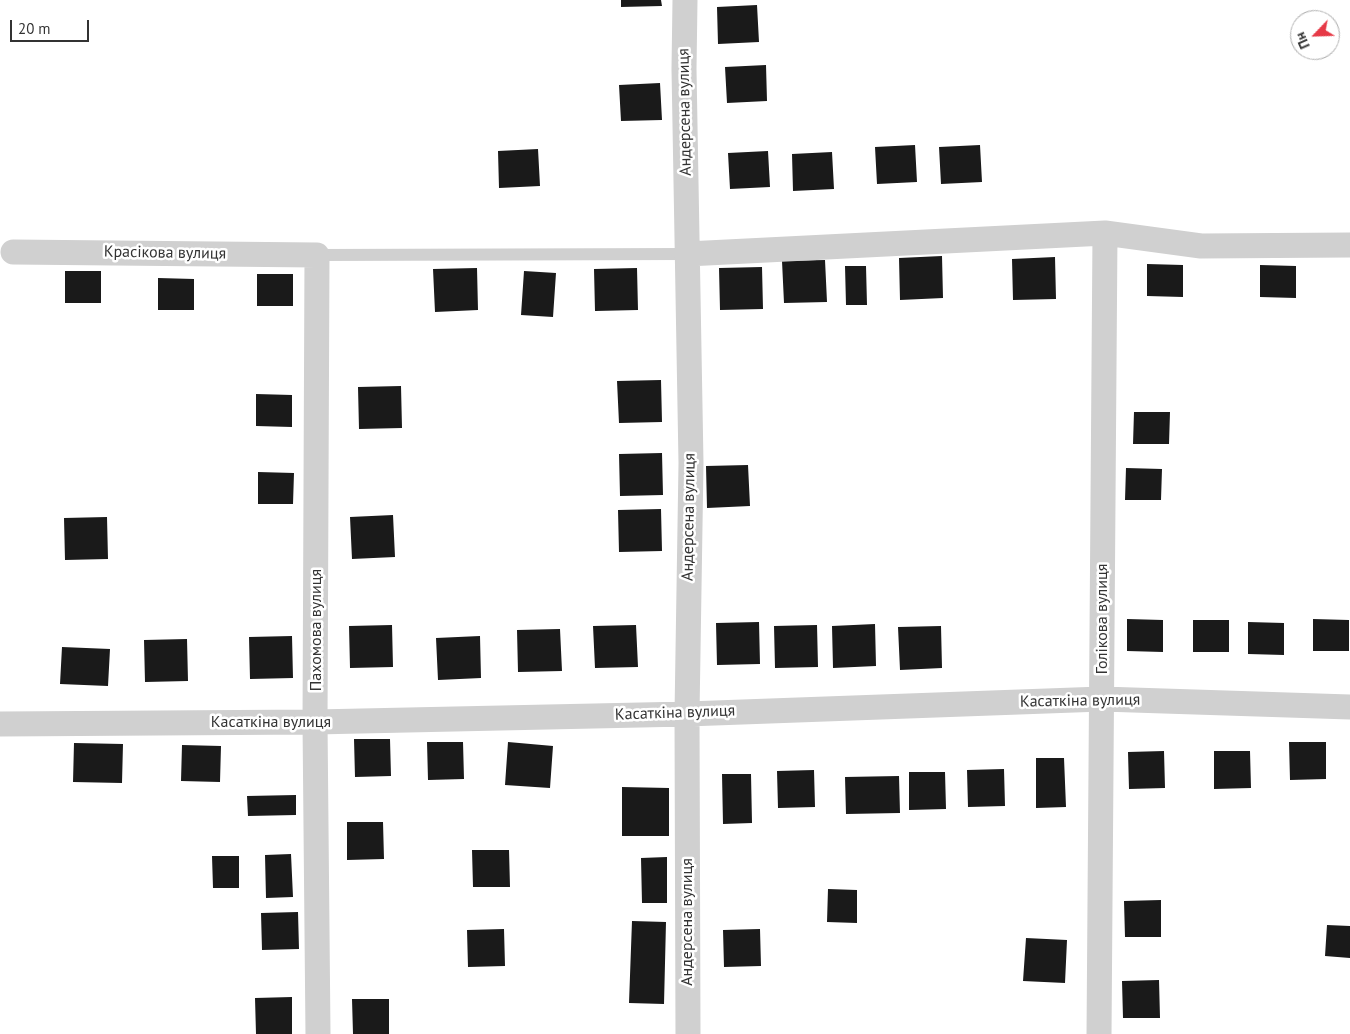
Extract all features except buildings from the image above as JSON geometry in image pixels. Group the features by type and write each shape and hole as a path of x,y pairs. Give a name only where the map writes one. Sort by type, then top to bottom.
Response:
{"street":[{"name":"Андерсена вулиця","path":"685,0 684,69 690,463 687,714 688,1034"},
{"path":"687,254 1105,233 1201,246 1350,245"},
{"name":"Голікова вулиця","path":"1099,1034 1105,233"},
{"name":"Красікова вулиця","path":"13,252 317,255"},
{"name":"Пахомова вулиця","path":"317,255 315,722 318,1034"},
{"name":"Касаткіна вулиця","path":"1,724 315,722 687,714 1102,699 1350,707"}],"lane":[{"path":"317,255 687,254"}]}
